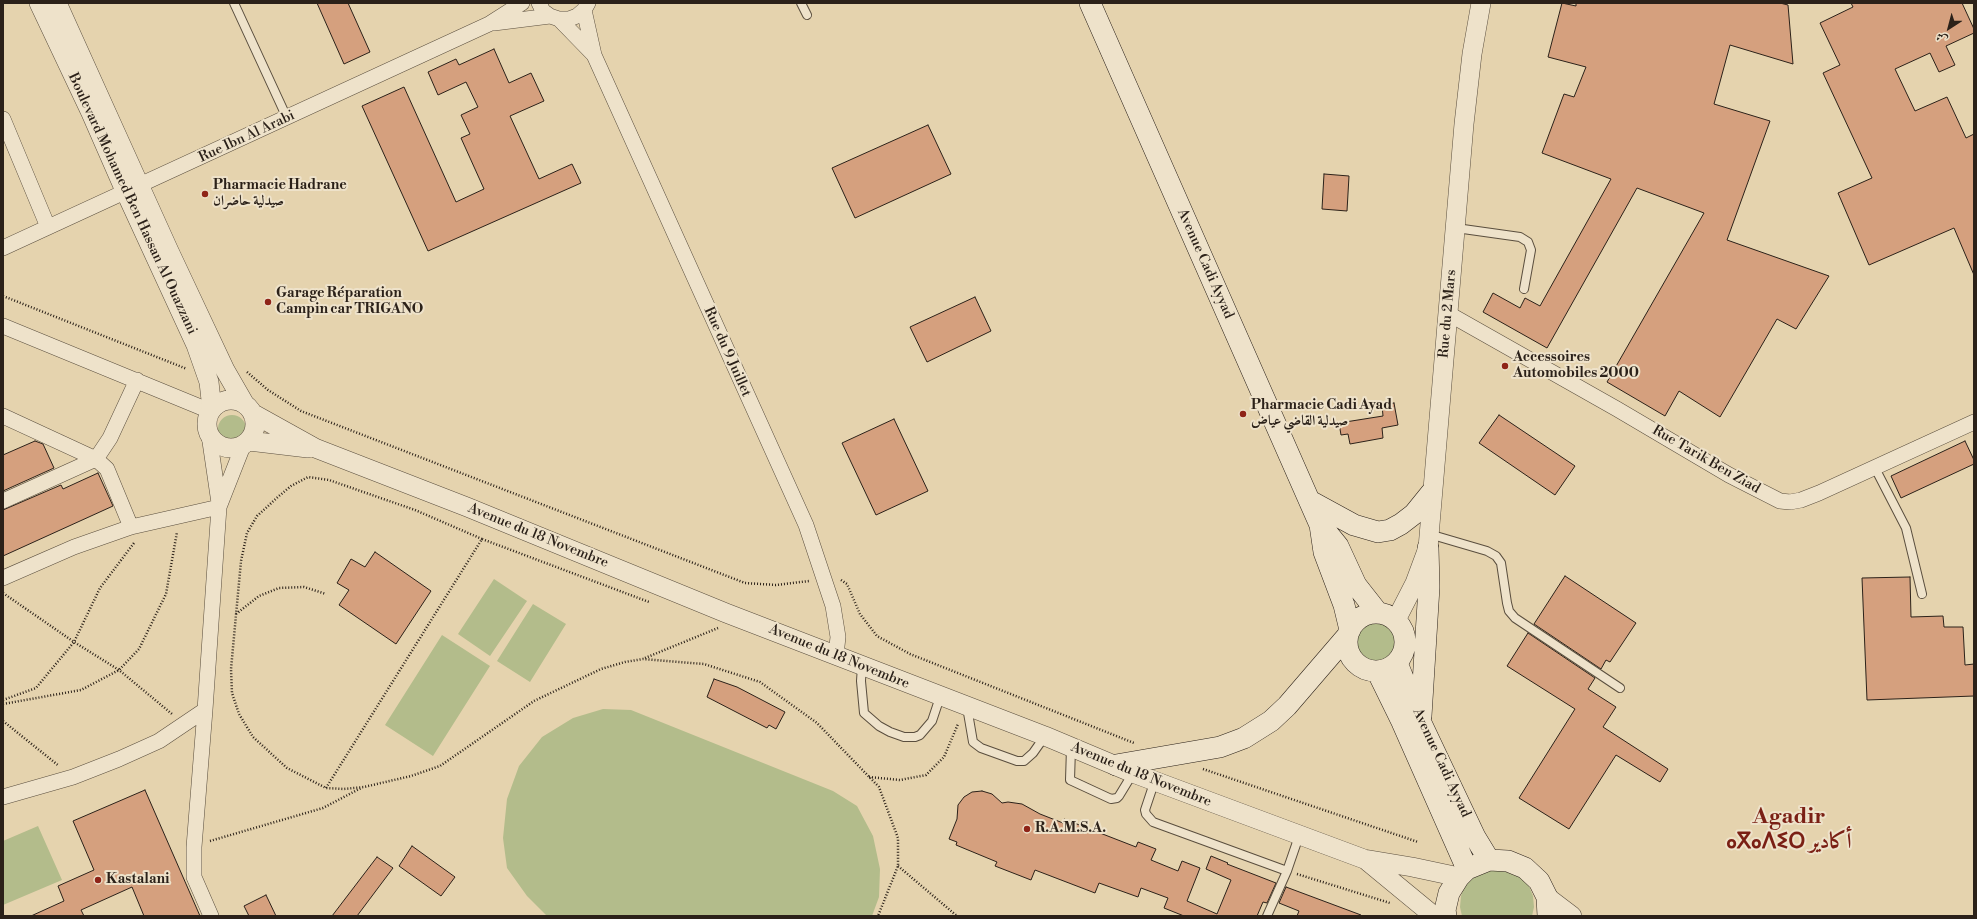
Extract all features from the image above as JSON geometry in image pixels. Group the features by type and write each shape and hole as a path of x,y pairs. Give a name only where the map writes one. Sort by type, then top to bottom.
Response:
{"main road":[{"name":"Avenue Cadi Ayyad","path":"1090,3 1320,525 1324,552 1344,605 1349,633"},
{"path":"1310,501 1354,525 1378,532 1390,530 1401,524 1414,514 1431,494"},
{"name":"Avenue Cadi Ayyad","path":"1320,525 1338,546 1356,584 1387,616"},
{"path":"1421,723 1429,587 1428,541"},
{"path":"1361,616 1387,616 1403,630 1406,641 1404,653 1397,663 1388,669 1377,671 1366,670 1357,664 1351,656 1347,646 1349,633 1354,622 1361,616"},
{"path":"1125,769 1220,747 1244,738 1272,721 1287,706 1349,633"},
{"name":"Avenue Cadi Ayyad","path":"1397,663 1421,723 1475,837 1489,860"},
{"name":"Avenue Cadi Ayyad","path":"1377,671 1402,722 1463,873"},
{"path":"1446,916 1445,910 1449,893 1463,873 1489,860 1508,861 1525,868 1539,881 1548,907"}],"street":[{"name":"Boulevard Mohamed Ben Hassan Al Ouazzani","path":"39,3 91,113 169,251 225,370 248,408"},
{"name":"Boulevard Mohamed Ben Hassan Al Ouazzani","path":"57,3 196,345 207,376 211,410"},
{"name":"Rue Ibn Al Arabi","path":"3,248 489,24 522,3"},
{"name":"Rue du 9 Juillet","path":"538,3 594,55"},
{"name":"Rue du 2 Mars","path":"1387,616 1415,583 1428,541 1431,494 1449,314 1471,62 1481,3"},
{"name":"Rue Ibn Al Arabi","path":"489,24 555,18 569,19 577,16 586,6"},
{"name":"Rue du 9 Juillet","path":"586,6 594,55 806,525 824,578 836,623 838,637 836,655"},
{"path":"5,128 48,227"},
{"name":"Rue Tarik Ben Ziad","path":"1449,314 1729,475 1780,501 1790,502 1801,500 1875,468 1974,422"},
{"path":"3,326 211,410"},
{"path":"3,501 96,458 110,438 137,380"},
{"path":"211,916 194,877 194,846 219,505 209,435 206,425 211,410 227,400 238,401 248,408 255,427 246,443 219,505"},
{"name":"Avenue du 18 Novembre","path":"248,408 316,448 940,697 1045,736 1125,769 1299,836 1364,860 1463,873"},
{"path":"3,416 96,458 107,469 131,527"},
{"path":"209,435 217,444 228,448 236,448 246,443"},
{"name":"Avenue du 18 Novembre","path":"246,443 316,448"},
{"path":"3,578 74,547 131,527 219,505"},
{"path":"3,797 73,777 153,743 185,725 205,710"},
{"name":"Avenue du 18 Novembre","path":"1364,860 1434,916"},
{"path":"1548,907 1572,916"}],"lane":[{"path":"234,3 287,118"},
{"path":"800,3 807,15"},
{"path":"1456,228 1520,237 1528,242 1531,250 1524,289"},
{"path":"1875,468 1906,528 1922,594"},
{"path":"1428,541 1487,551 1496,556 1501,563 1509,611 1515,618 1620,688"},
{"path":"862,666 861,681 864,713 879,726 890,732 904,736 915,737 920,735 932,721 940,697"},
{"path":"966,707 974,742 981,748 1017,761 1024,761 1033,753 1045,736"},
{"path":"1071,747 1070,780 1111,799 1119,796 1125,769"},
{"path":"1155,780 1145,810 1146,814 1153,822 1287,871"},
{"path":"1267,916 1287,871 1299,836"}],"path":[{"path":"3,296 207,376"},
{"path":"225,370 234,369 245,371 268,390 301,411 745,583 776,585 824,578 836,578 847,584 860,614 877,636 910,654 1140,746"},
{"path":"654,603 482,539 415,510 347,486 308,477 291,486 257,516 247,533 241,561 236,614 231,669 232,693 239,714 253,737 287,768 326,788 344,789 364,787 411,776 440,766 534,701 602,669 624,662 643,659 718,628"},
{"path":"3,704 81,690 119,670 139,650 166,594 180,515"},
{"path":"326,788 482,539"},
{"path":"3,700 36,688 74,642 100,588 132,545 138,541"},
{"path":"236,614 260,596 279,588 304,588 326,594"},
{"path":"3,593 74,642 119,670 185,725"},
{"path":"711,625 726,630"},
{"path":"643,659 704,664 760,682 817,723 879,787 898,838 898,866 878,916"},
{"path":"868,776 900,780 926,775 944,757 966,707"},
{"path":"3,721 73,777"},
{"path":"1197,767 1418,842"},
{"path":"194,846 323,808 364,787"},
{"path":"898,866 957,916"},
{"path":"1287,871 1396,904"}],"green space":[{"path":"232,415 242,419 246,429 242,439 232,443 222,439 218,429 222,419"},
{"path":"494,579 527,601 490,656 458,634"},
{"path":"533,604 566,624 530,682 497,661"},
{"path":"1375,616 1389,620 1396,627 1400,641 1396,655 1389,662 1375,666 1361,662 1354,655 1350,641 1354,627 1361,620"},
{"path":"442,635 490,666 433,756 385,725"},
{"path":"603,709 631,710 833,791 857,806 873,836 880,869 879,897 872,916 547,916 527,896 507,868 503,838 507,799 519,766 542,737 573,718"},
{"path":"38,826 62,880 3,905 3,841"},
{"path":"1481,871 1513,871 1529,886 1533,896 1534,907 1532,916 1462,916 1460,907 1461,896 1465,885"}],"building":[{"path":"317,3 348,3 370,52 344,64"},
{"path":"1562,3 1576,6 1576,3 1780,3 1788,5 1793,64 1730,45 1714,104 1770,121 1727,240 1829,276 1796,329 1777,319 1720,417 1679,391 1665,416 1607,382 1704,213 1637,188 1547,348 1483,312 1493,293 1520,308 1525,298 1540,306 1611,179 1542,153 1564,94 1574,97 1586,67 1548,57"},
{"path":"1851,3 1962,3 1974,29 1974,33 1946,46 1955,65 1939,72 1930,53 1895,69 1915,111 1947,97 1966,138 1974,134 1974,275 1954,228 1869,265 1838,193 1872,178 1823,73 1840,65 1820,23 1853,7"},
{"path":"494,49 509,83 531,73 544,101 510,116 539,179 572,164 581,183 428,251 362,106 404,87 456,202 484,189 461,138 470,134 461,115 478,107 466,82 438,95 428,72 456,59 459,65"},
{"path":"928,125 951,174 855,218 832,168"},
{"path":"1324,174 1349,176 1347,211 1322,209"},
{"path":"975,297 991,331 927,362 910,327"},
{"path":"1394,403 1398,425 1382,428 1383,438 1350,444 1348,434 1341,435 1339,423 1383,416 1382,405"},
{"path":"1499,415 1575,466 1555,495 1479,443"},
{"path":"894,419 928,491 876,515 842,443"},
{"path":"35,441 43,444 54,468 3,491 3,455"},
{"path":"1965,441 1974,460 1974,464 1901,498 1891,476"},
{"path":"98,473 113,506 3,556 3,510 61,485 63,489"},
{"path":"375,552 431,591 396,644 339,605 349,590 337,583 351,559 365,567"},
{"path":"1565,576 1636,623 1610,662 1606,660 1601,669 1534,624"},
{"path":"1910,577 1911,617 1943,616 1944,627 1963,627 1965,665 1974,664 1974,696 1867,700 1862,578"},
{"path":"1528,633 1595,678 1588,689 1616,707 1603,727 1668,769 1660,782 1616,755 1569,829 1519,798 1575,709 1507,666"},
{"path":"714,679 737,687 785,712 776,729 769,725 767,728 707,697"},
{"path":"145,790 200,916 144,916 132,887 81,910 84,916 31,916 64,901 58,886 94,870 73,821"},
{"path":"982,791 992,794 1002,803 1008,802 1022,804 1040,814 1063,823 1064,819 1136,847 1138,842 1156,849 1151,860 1178,871 1182,861 1200,868 1187,901 1217,914 1231,880 1206,869 1211,856 1228,863 1227,864 1276,883 1267,903 1263,902 1257,916 1184,916 1164,908 1168,898 1141,888 1138,897 1099,883 1095,893 1035,870 1031,880 995,866 997,862 956,845 957,842 949,839 957,819 958,805 964,797 972,792"},
{"path":"412,846 455,877 441,896 399,866"},
{"path":"377,857 393,868 357,916 332,916"},
{"path":"1286,887 1361,916 1297,916 1299,911 1279,903"},
{"path":"266,895 276,916 249,916 244,906"}],"place":[{"name":"Pharmacie Hadrane صيدلية حاضران","path":"205,194"},
{"name":"Garage Réparation Campin car TRIGANO","path":"268,302"},
{"name":"Accessoires Automobiles 2000","path":"1505,366"},
{"name":"Pharmacie Cadi Ayad صيدلية القاضي عياض","path":"1243,414"},
{"name":"R.A.M.S.A.","path":"1027,829"},
{"name":"Kastalani","path":"98,880"}],"district":[{"name":"Agadir ⴰⴳⴰⴷⵉⵔ أكادير","path":"1789,830"}]}
